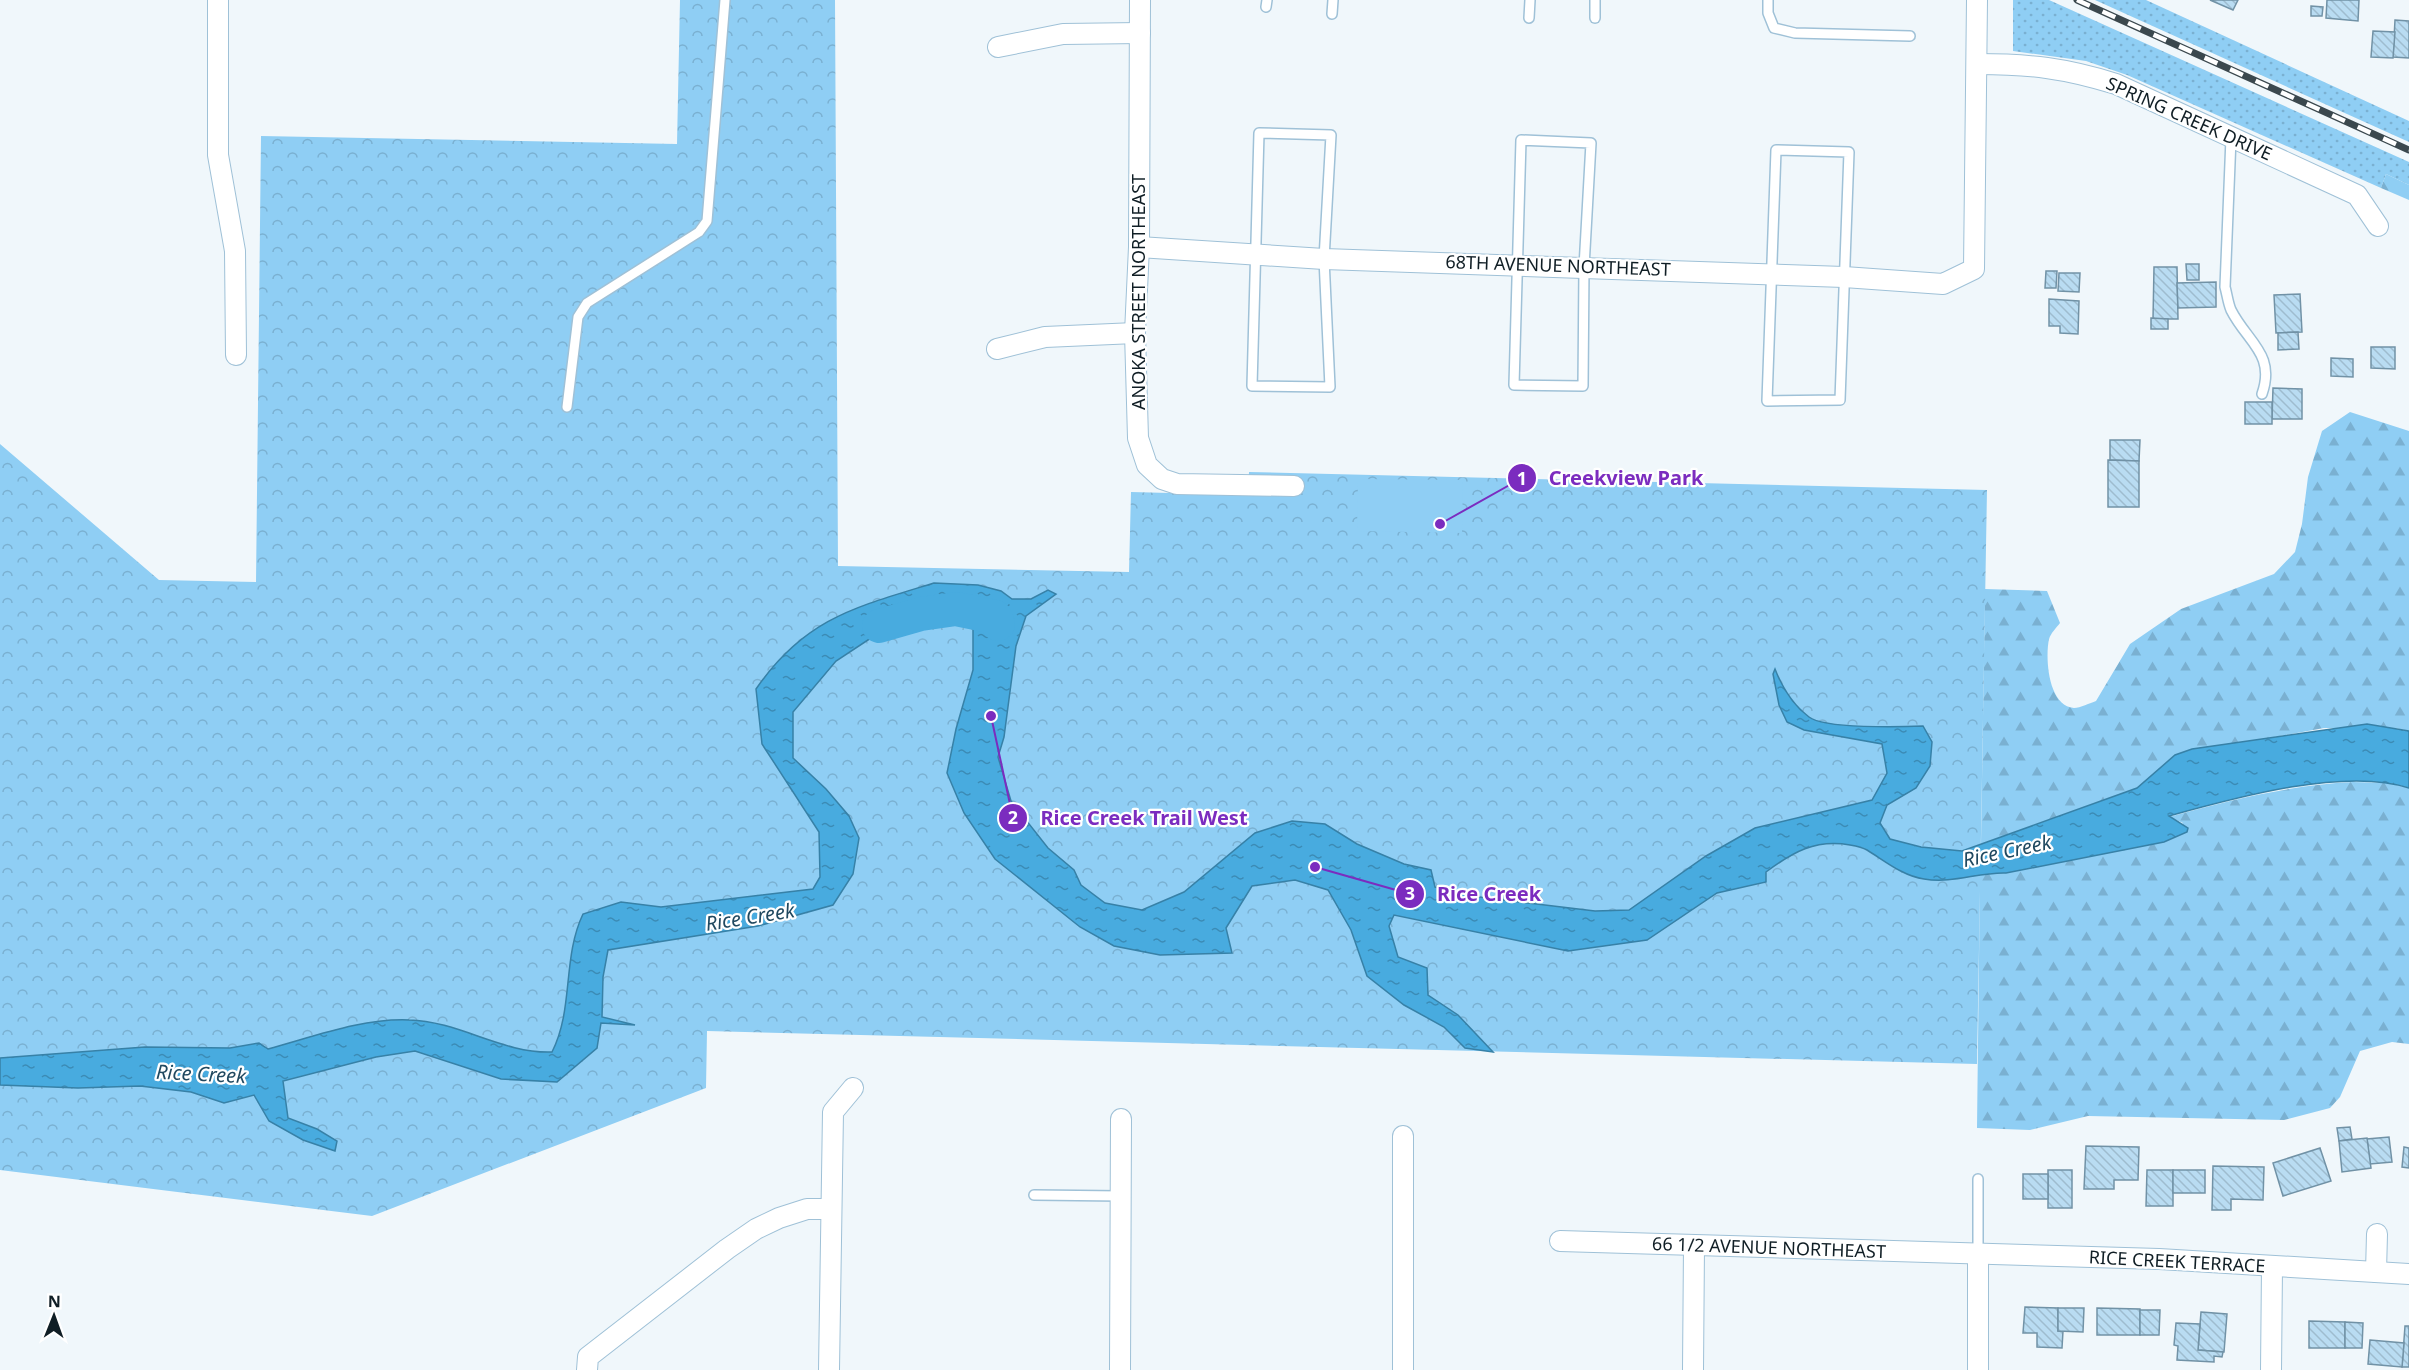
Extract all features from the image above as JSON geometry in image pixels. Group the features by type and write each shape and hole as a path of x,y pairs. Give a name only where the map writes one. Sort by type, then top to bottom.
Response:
{"street":[{"path":"218,0 218,155 235,250 236,355"},
{"name":"ANOKA STREET NORTHEAST","path":"1140,0 1139,247 1135,333 1138,438 1147,465 1162,479 1177,484 1294,486"},
{"path":"1977,0 1977,63"},
{"path":"998,47 1063,34 1140,33"},
{"name":"SPRING CREEK DRIVE","path":"1977,63 2043,66 2073,70 2116,84 2357,195 2378,226"},
{"name":"68TH AVENUE NORTHEAST","path":"1139,247 1324,259 1844,277 1943,284 1974,269 1977,63"},
{"path":"997,349 1045,337 1135,333"},
{"path":"829,1370 833,1112 853,1088"},
{"path":"1120,1370 1121,1119"},
{"path":"1403,1136 1404,1370"},
{"path":"587,1370 588,1357 727,1249 779,1218 807,1209 830,1209"},
{"path":"2376,1272 2377,1234"},
{"name":"66 1/2 AVENUE NORTHEAST","path":"1560,1241 1978,1255"},
{"path":"1693,1370 1694,1246"},
{"path":"1978,1255 1978,1370"},
{"name":"RICE CREEK TERRACE","path":"1978,1255 2148,1259 2409,1274"},
{"path":"2271,1267 2271,1370"}],"lane":[{"path":"567,407 578,317 587,303 699,232 707,221 725,0"},
{"path":"1332,14 1333,0"},
{"path":"1529,18 1530,0"},
{"path":"1595,0 1595,18"},
{"path":"1768,0 1768,13 1774,28 1795,33 1910,36"},
{"path":"1259,133 1331,135 1324,259 1330,387 1252,386 1255,255 1259,133"},
{"path":"2231,138 2225,287 2231,309 2265,360 2268,379 2262,394"},
{"path":"1521,140 1591,143 1584,267 1584,386 1514,385 1521,140"},
{"path":"1776,150 1849,152 1844,277 1840,400 1767,401 1776,150"},
{"path":"1978,1179 1978,1255"},
{"path":"1034,1195 1121,1196"}],"green space":[{"path":"680,0 835,0 838,566 1129,572 1131,492 1248,495 1249,472 1987,490 1977,1064 707,1031 706,1088 372,1216 0,1170 0,444 159,580 256,582 261,136 677,144"},
{"path":"2013,0 2049,0 2409,162 2409,185 2386,174 2381,188 2127,75 2086,61 2013,51"},
{"path":"2095,0 2146,0 2409,121 2409,142"},
{"path":"2386,174 2409,185 2409,200 2381,188"},
{"path":"2350,412 2409,431 2409,731 2395,728 2324,728 2175,755 2137,788 1981,844 1985,589 2047,591 2060,623 2049,639 2048,647 2048,669 2054,690 2065,705 2074,708 2096,701 2130,644 2181,609 2274,574 2295,552 2302,524 2308,477 2322,431"},
{"path":"1358,479 1463,480 1462,533 1357,531"},
{"path":"2353,782 2388,783 2409,788 2409,1044 2392,1042 2360,1051 2340,1097 2330,1108 2284,1120 2088,1116 2030,1130 1977,1128 1980,874 2006,873 2164,842 2183,823 2169,817 2260,794 2307,786"}],"water":[{"name":"Rice Creek","path":"934,583 978,585 1001,591 1012,599 1031,599 1048,590 1056,594 1026,616 1016,646 1004,737 998,757 1011,801 1048,848 1074,870 1081,885 1105,903 1142,910 1184,892 1255,833 1292,821 1325,824 1357,844 1404,864 1431,870 1435,887 1479,897 1595,911 1629,910 1706,856 1755,828 1872,800 1887,773 1882,744 1804,730 1787,722 1779,705 1773,674 1775,669 1793,701 1809,717 1817,721 1864,726 1923,726 1932,742 1930,766 1916,788 1887,805 1880,823 1890,839 1921,847 1962,851 2137,788 2175,755 2192,749 2367,724 2409,731 2409,788 2383,782 2353,781 2289,787 2169,816 2188,828 2187,832 2164,842 2006,873 1945,880 1924,879 1909,875 1859,847 1837,844 1815,846 1795,853 1766,872 1766,882 1717,893 1647,940 1568,951 1394,915 1389,926 1398,957 1427,968 1428,995 1458,1015 1493,1052 1465,1048 1444,1027 1404,1005 1367,976 1351,930 1328,890 1295,880 1252,886 1226,928 1232,953 1160,955 1114,946 1080,927 995,859 964,813 947,773 956,729 973,670 973,625 956,609 921,614 877,634 836,661 793,712 793,758 826,789 849,816 859,838 853,874 833,905 758,926 608,950 603,977 602,1017 635,1025 601,1023 597,1048 557,1082 501,1079 415,1051 376,1057 283,1081 288,1118 317,1129 337,1141 335,1151 303,1140 269,1121 254,1095 224,1103 191,1092 140,1086 78,1088 0,1085 0,1058 145,1047 230,1048 259,1043 268,1049 338,1029 391,1020 427,1022 516,1048 552,1052 559,1036 566,1001 572,948 583,914 621,902 661,907 813,889 820,877 819,832 762,744 756,689 794,646 834,618 856,608"}],"building":[{"path":"2210,0 2238,0 2233,10"},
{"path":"2327,0 2359,0 2358,21 2326,18"},
{"path":"2311,6 2323,7 2322,16 2311,16"},
{"path":"2395,20 2409,21 2409,58 2393,57"},
{"path":"2373,31 2395,32 2393,58 2371,57"},
{"path":"2186,264 2199,264 2199,280 2187,280"},
{"path":"2154,267 2177,267 2178,319 2153,319"},
{"path":"2046,271 2057,271 2056,288 2045,288"},
{"path":"2059,273 2080,273 2079,292 2058,291"},
{"path":"2216,282 2216,307 2178,308 2177,283"},
{"path":"2300,294 2302,332 2276,333 2274,295"},
{"path":"2049,299 2079,301 2078,334 2060,333 2060,326 2049,326"},
{"path":"2151,318 2168,319 2168,329 2151,329"},
{"path":"2298,332 2299,349 2278,350 2278,333"},
{"path":"2371,347 2395,347 2395,369 2371,368"},
{"path":"2331,358 2353,359 2353,377 2331,376"},
{"path":"2273,388 2302,389 2302,419 2272,419"},
{"path":"2245,402 2272,402 2272,424 2245,424"},
{"path":"2110,440 2140,440 2139,461 2110,460"},
{"path":"2108,460 2139,461 2139,507 2108,507"},
{"path":"2350,1127 2352,1139 2339,1141 2337,1128"},
{"path":"2389,1137 2392,1162 2370,1164 2367,1139"},
{"path":"2367,1138 2371,1168 2342,1172 2339,1141"},
{"path":"2086,1146 2139,1147 2138,1180 2114,1180 2114,1189 2084,1189"},
{"path":"2404,1147 2409,1148 2409,1168 2402,1167"},
{"path":"2320,1148 2331,1181 2283,1196 2273,1163"},
{"path":"2213,1166 2264,1167 2263,1200 2231,1199 2231,1210 2212,1210"},
{"path":"2048,1170 2072,1170 2072,1208 2048,1208"},
{"path":"2147,1170 2173,1170 2173,1206 2146,1206"},
{"path":"2173,1170 2205,1170 2205,1193 2173,1193"},
{"path":"2023,1174 2048,1174 2048,1199 2023,1199"},
{"path":"2025,1307 2058,1308 2058,1331 2063,1331 2062,1348 2037,1347 2037,1333 2023,1333"},
{"path":"2058,1308 2084,1308 2083,1332 2058,1331"},
{"path":"2097,1308 2140,1309 2140,1335 2097,1335"},
{"path":"2140,1310 2160,1310 2159,1335 2140,1335"},
{"path":"2201,1312 2227,1314 2224,1352 2198,1350"},
{"path":"2309,1321 2345,1322 2345,1348 2309,1348"},
{"path":"2345,1322 2363,1323 2362,1348 2345,1348"},
{"path":"2176,1323 2200,1324 2198,1350 2223,1352 2222,1357 2214,1356 2214,1362 2177,1360 2178,1346 2174,1345"},
{"path":"2405,1326 2409,1326 2409,1367 2402,1367"},
{"path":"2370,1340 2404,1343 2402,1367 2368,1364"}],"waterway":[{"name":"Rice Creek","path":"879,626 921,614 956,609 995,617 998,624"}],"railway":[{"path":"2077,0 2409,150"}],"place":[{"name":"Creekview Park","path":"1440,524"},
{"name":"Rice Creek Trail West","path":"991,716"},
{"name":"Rice Creek","path":"1315,867"}]}
